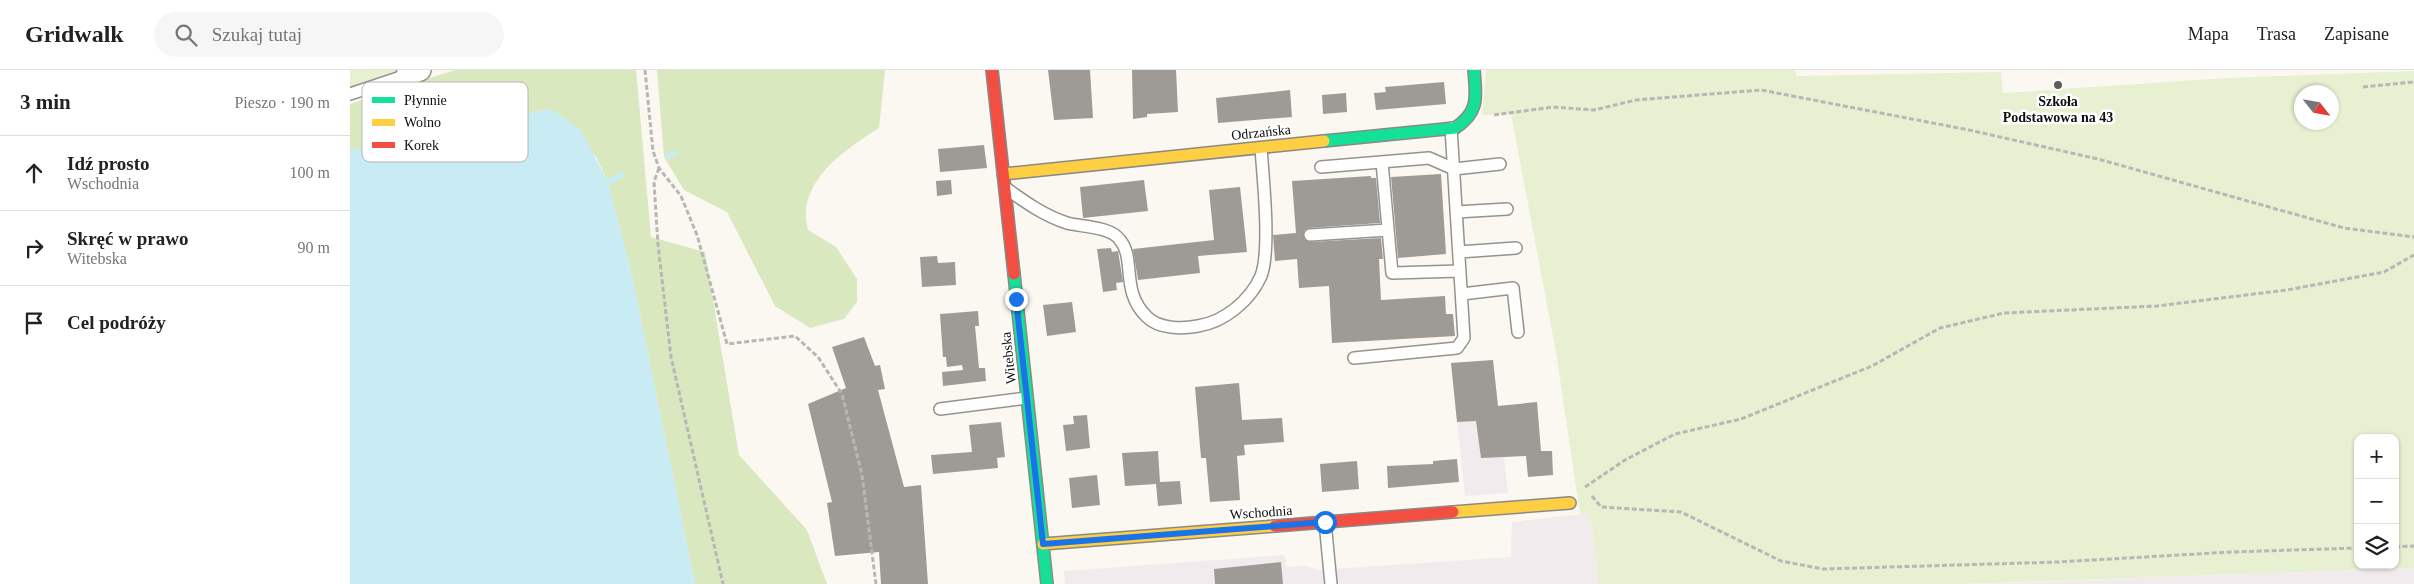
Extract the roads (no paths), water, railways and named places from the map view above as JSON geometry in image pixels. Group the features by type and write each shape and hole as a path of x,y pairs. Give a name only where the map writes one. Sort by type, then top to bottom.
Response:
{"street":[{"name":"Witebska","path":"992,70 1047,584"},
{"name":"Odrzańska","path":"1003,174 1451,128 1472,116 1476,108 1474,70"},
{"name":"Wschodnia","path":"1043,544 1570,503"}],"lane":[{"path":"384,82 413,72"},
{"path":"350,94 362,90"},
{"path":"1354,358 1457,348 1464,338 1451,128"},
{"path":"1004,187 1040,211 1065,222 1107,231 1120,239 1125,251 1131,291 1137,307 1149,319 1162,326 1188,328 1212,324 1227,316 1245,298 1260,277 1266,254 1261,148"},
{"path":"1321,167 1429,158 1454,169 1500,164"},
{"path":"1382,162 1392,273 1460,271"},
{"path":"1456,212 1507,208"},
{"path":"1310,235 1388,230"},
{"path":"1459,252 1516,248"},
{"path":"1462,294 1514,288 1518,332"},
{"path":"940,410 1027,398"},
{"path":"1325,522 1332,584"}],"water":[{"path":"551,109 580,129 608,182 632,276 695,584 350,584 350,149 362,149 362,162 528,162 528,113"}],"waterway":[{"path":"668,156 675,153"},
{"path":"608,182 622,175"}],"place":[{"name":"Szkoła Podstawowa na 43","path":"2058,85"}]}
